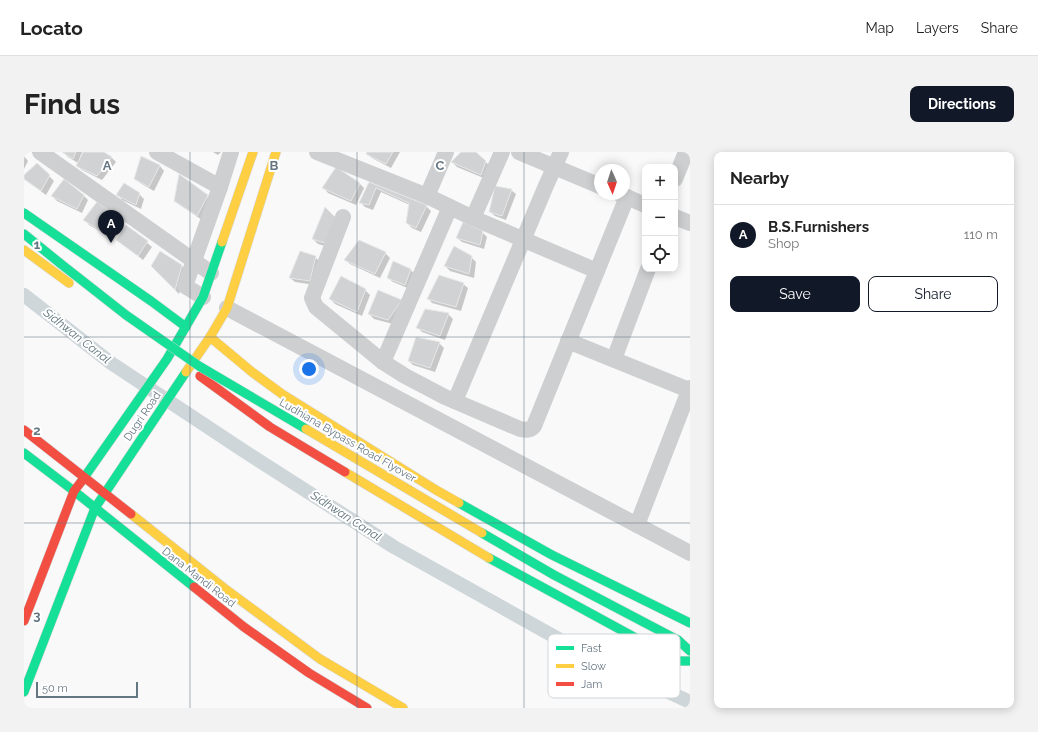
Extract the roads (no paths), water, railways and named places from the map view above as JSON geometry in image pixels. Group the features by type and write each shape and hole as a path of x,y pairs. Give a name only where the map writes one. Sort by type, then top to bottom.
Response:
{"main road":[{"name":"Dugri Road","path":"24,621 74,491 168,357 203,297 253,152"},
{"name":"Dugri Road","path":"25,687 95,508 146,430 210,337 227,308 276,152"},
{"path":"24,213 186,327"},
{"name":"Ludhiana Bypass Road Flyover","path":"24,234 126,315 199,366 554,575 667,634"},
{"path":"24,250 74,287"},
{"path":"87,296 168,357 270,427 466,545 629,634"},
{"path":"210,337 252,372 282,394 436,490 552,555 690,624"},
{"path":"24,430 224,588 320,659 403,708"},
{"name":"Dana Mandi Road","path":"24,453 74,491 147,551 244,627 309,673 367,708"},
{"name":"Ludhiana Bypass Road Flyover","path":"680,639 690,641"},
{"name":"Ludhiana Bypass Road Flyover","path":"680,642 690,651"}],"street":[{"path":"40,152 211,273"},
{"path":"157,152 220,187"},
{"path":"203,297 185,286 232,152"},
{"path":"317,152 427,196 473,218 597,271"},
{"path":"427,196 446,152"},
{"path":"473,218 502,152"},
{"path":"519,152 594,184"},
{"path":"456,401 561,152"},
{"path":"678,172 686,152"},
{"path":"630,199 642,204"},
{"path":"343,217 312,298 316,307 383,362 405,376 456,401 520,429 532,429 597,271 622,200"},
{"path":"383,362 450,207"},
{"path":"678,218 690,223"},
{"path":"614,359 647,272"},
{"path":"227,308 690,553"},
{"path":"568,341 690,389 636,525"}],"waterway":[{"name":"Sidhwan Canal","path":"24,295 111,363 247,453 394,547 550,634"},
{"name":"Sidhwan Canal","path":"680,697 690,702"}],"place":[{"name":"B.S.Furnishers","path":"111,243"}]}
